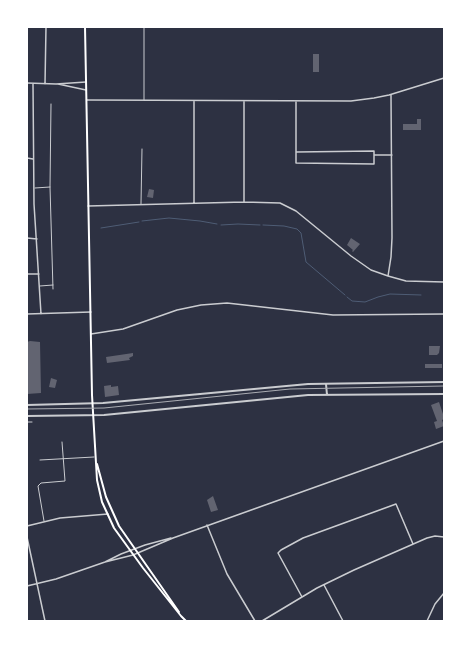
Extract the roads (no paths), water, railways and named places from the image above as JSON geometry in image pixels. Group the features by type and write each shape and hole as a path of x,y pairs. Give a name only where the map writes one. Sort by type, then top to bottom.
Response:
{"main road":[{"path":"84,27 93,415 95,457 99,491 114,528 130,551 186,621"},
{"path":"95,457 103,491 108,504 125,536 181,616"}],"street":[{"path":"45,84 46,27"},
{"path":"86,100 351,101 374,98 444,78"},
{"path":"27,83 56,84 86,82"},
{"path":"33,84 34,188 41,314"},
{"path":"56,84 86,90"},
{"path":"388,276 391,257 392,102 390,94"},
{"path":"194,101 194,204"},
{"path":"244,101 244,202"},
{"path":"296,101 296,152 296,163 374,164 374,151 296,152"},
{"path":"374,155 392,155"},
{"path":"27,158 34,159"},
{"path":"88,206 275,202 289,207 306,219 371,270 406,281 444,282"},
{"path":"27,238 37,239"},
{"path":"27,274 39,274"},
{"path":"91,334 129,327 177,310 227,302 338,315 444,314"},
{"path":"27,314 91,312"},
{"path":"27,405 93,403 278,386 444,382"},
{"path":"326,384 327,395"},
{"path":"27,416 93,415 327,395 444,394"},
{"path":"27,586 138,553 173,538 444,441"},
{"path":"302,597 278,555 279,552 303,538 396,504 412,544"},
{"path":"27,526 60,518 108,514"},
{"path":"207,526 227,574 255,621"},
{"path":"27,537 45,621"},
{"path":"262,621 302,597 354,570 431,537 444,537"},
{"path":"105,562 135,549 158,541 173,538"},
{"path":"324,585 343,621"},
{"path":"427,621 434,604 444,593"}],"lane":[{"path":"144,27 144,101"},
{"path":"51,104 50,187 53,289"},
{"path":"141,204 142,149"},
{"path":"34,188 50,187"},
{"path":"40,286 53,285"},
{"path":"27,422 32,422"},
{"path":"44,521 38,486 41,483 65,481 62,442"},
{"path":"40,460 95,457"}],"waterway":[{"path":"142,221 169,218 217,224"},
{"path":"101,228 139,222"},
{"path":"221,225 260,225"},
{"path":"263,225 284,226 297,229 301,233 306,262 345,295"},
{"path":"347,297 352,301 365,302 390,294 421,295"}],"tram line":[{"path":"27,409 104,408 290,389 444,386"}]}
